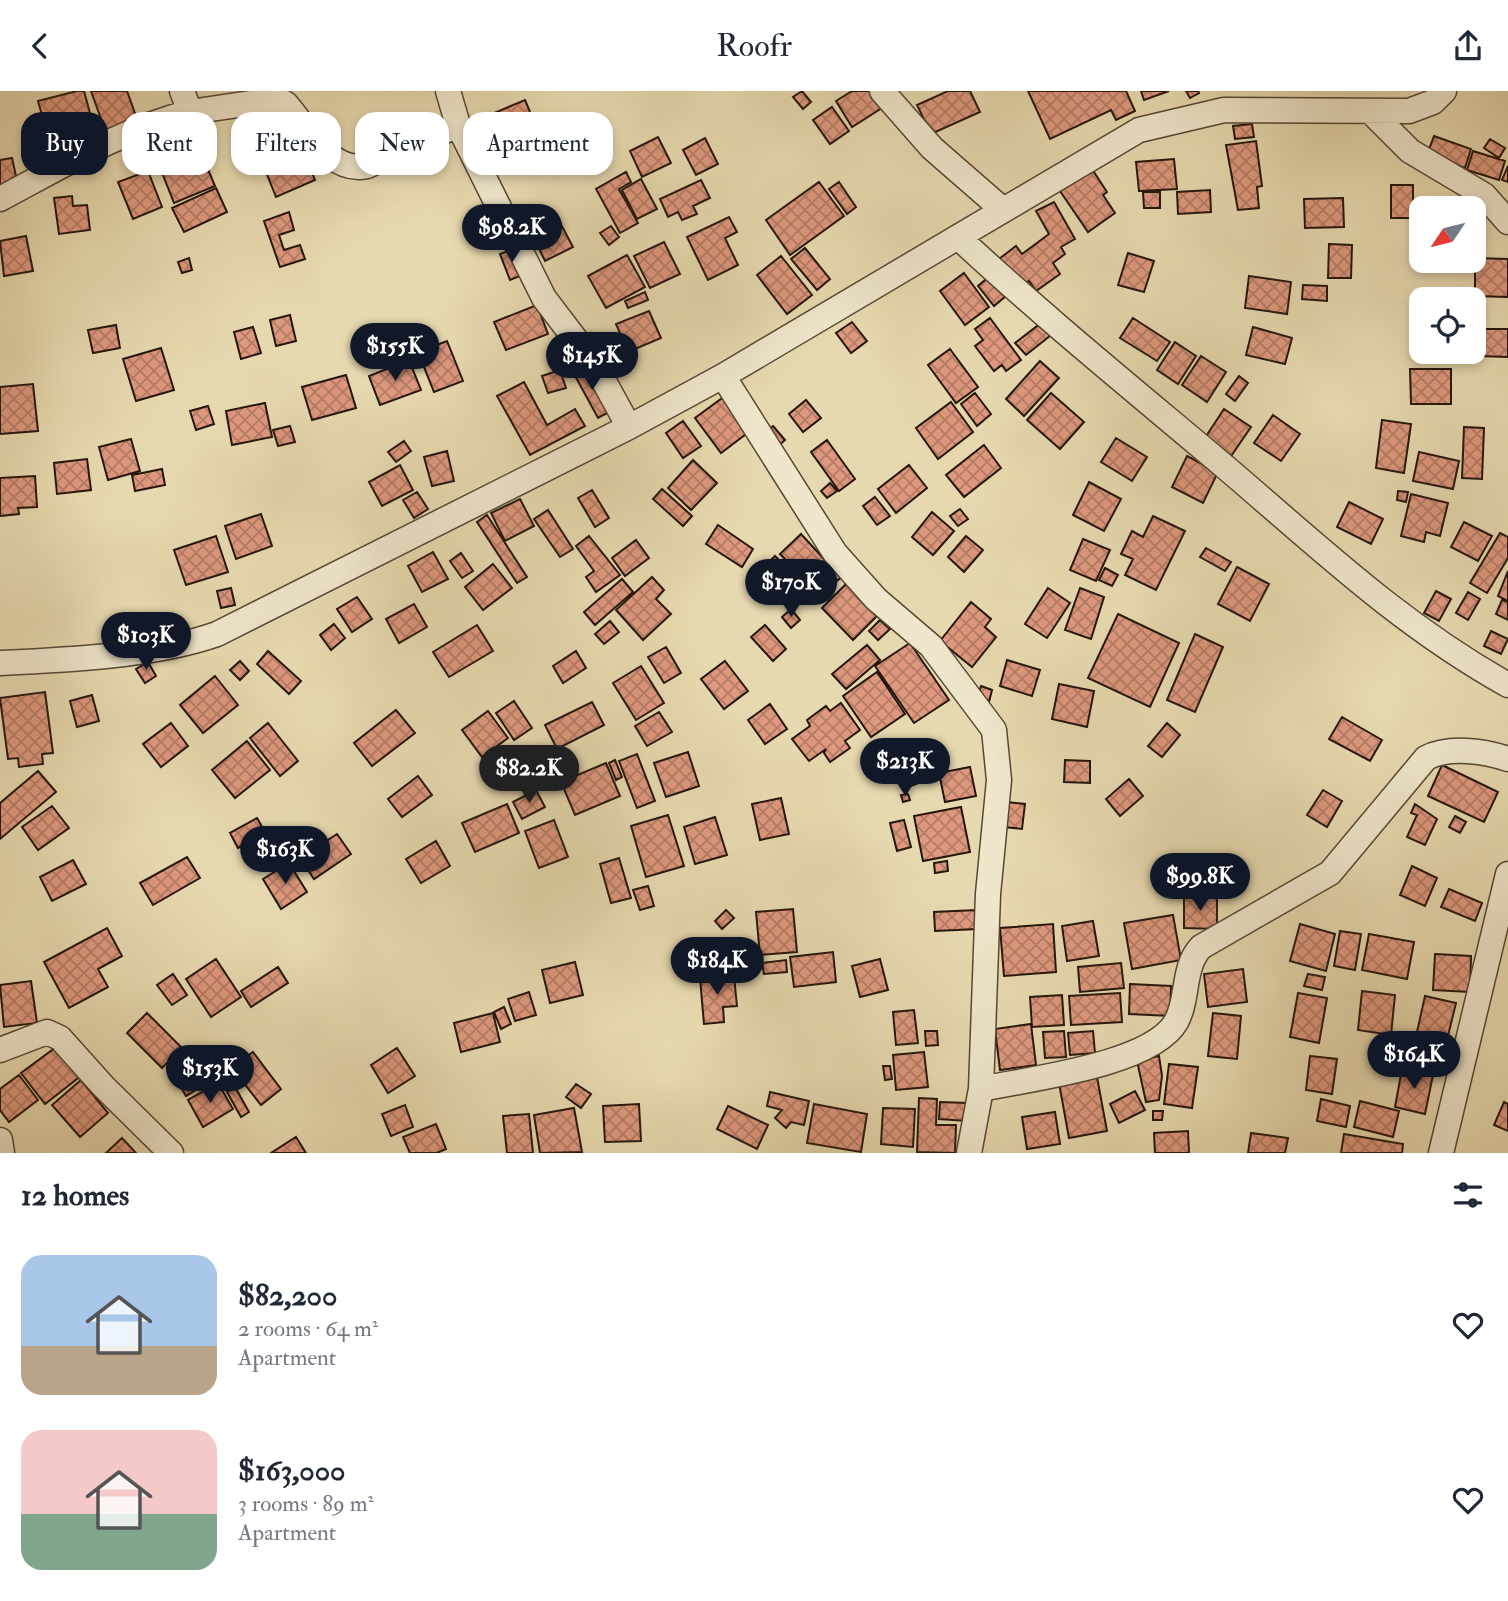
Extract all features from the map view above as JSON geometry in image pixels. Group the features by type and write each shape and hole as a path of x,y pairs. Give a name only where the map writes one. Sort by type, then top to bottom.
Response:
{"street":[{"path":"447,91 458,125 544,298 595,365 629,427"},
{"path":"882,91 932,148 1002,209"},
{"path":"0,663 51,661 182,644 217,634 629,427 723,376 1139,130 1191,115 1263,108 1371,113 1409,110 1433,102 1444,91"},
{"path":"0,199 58,165 142,127 186,102 278,99 286,104 334,161 354,169 367,166 458,125"},
{"path":"1371,113 1410,151 1484,195 1508,222"},
{"path":"959,238 1041,315 1225,467 1369,593 1447,650 1508,685"},
{"path":"723,376 841,560 876,599 931,646 994,730 999,780 988,894 981,1089 969,1153"},
{"path":"981,1089 1116,1060 1161,1037 1174,1025 1180,1014 1192,957 1202,947 1330,873 1418,764 1435,753 1483,752 1508,759"},
{"path":"1441,1153 1508,874"},
{"path":"0,1049 47,1033 53,1034 171,1153"},
{"path":"0,1140 2,1153"}],"building":[{"path":"84,91 90,112 41,112 38,101"},
{"path":"91,91 127,91 134,112 122,112 122,128 108,132 108,112 98,112"},
{"path":"802,91 811,102 803,109 793,97"},
{"path":"852,91 872,91 882,108 852,127 836,101"},
{"path":"948,91 970,91 980,112 931,134 917,105"},
{"path":"1028,91 1126,91 1135,111 1116,120 1111,110 1050,139"},
{"path":"1141,91 1169,91 1144,100"},
{"path":"1186,91 1198,91 1199,93 1190,98"},
{"path":"525,100 530,112 497,112"},
{"path":"832,107 849,131 830,144 813,120"},
{"path":"1252,124 1254,137 1235,139 1233,126"},
{"path":"1434,136 1471,149 1465,168 1427,155"},
{"path":"658,137 671,163 642,177 630,151"},
{"path":"705,138 718,164 696,175 683,150"},
{"path":"1490,139 1505,148 1499,158 1484,148"},
{"path":"1256,141 1262,186 1257,187 1259,208 1238,210 1226,145"},
{"path":"1473,151 1505,161 1499,180 1467,170"},
{"path":"12,158 18,185 0,189 0,160"},
{"path":"1174,159 1177,189 1139,191 1136,162"},
{"path":"1508,166 1508,182 1502,180"},
{"path":"1092,169 1107,192 1103,195 1115,213 1088,232 1060,191"},
{"path":"626,172 631,182 619,189 638,223 620,233 596,189"},
{"path":"137,175 150,175 162,207 133,219 118,182"},
{"path":"163,175 210,175 215,186 174,203"},
{"path":"267,175 313,175 315,180 276,197"},
{"path":"641,179 657,209 637,219 622,190"},
{"path":"701,180 710,198 693,206 697,214 682,220 678,212 668,217 660,199"},
{"path":"819,182 844,216 790,255 766,220"},
{"path":"839,182 856,207 847,214 829,189"},
{"path":"1391,185 1413,185 1413,196 1409,196 1409,218 1391,218"},
{"path":"216,188 227,212 184,232 172,208"},
{"path":"1210,190 1211,212 1178,214 1177,192"},
{"path":"1143,192 1160,192 1160,208 1144,208"},
{"path":"72,196 73,206 87,205 90,230 59,234 54,198"},
{"path":"1343,198 1344,227 1305,228 1304,199"},
{"path":"1054,202 1075,239 1061,247 1065,254 1053,263 1060,274 1036,291 1029,281 1021,287 999,259 1016,246 1022,254 1049,234 1036,211"},
{"path":"289,212 294,230 279,235 284,250 300,245 305,259 280,267 264,221"},
{"path":"556,215 573,247 545,261 529,228"},
{"path":"729,217 737,232 725,238 738,265 708,280 687,237"},
{"path":"611,226 619,237 609,245 600,233"},
{"path":"26,236 33,271 4,276 0,241"},
{"path":"664,242 680,274 650,288 634,256"},
{"path":"1329,244 1352,245 1351,278 1328,278"},
{"path":"515,248 525,274 510,280 500,254"},
{"path":"805,248 830,279 817,290 791,259"},
{"path":"1128,253 1154,261 1144,292 1118,285"},
{"path":"627,255 645,287 606,308 588,276"},
{"path":"781,256 812,295 787,314 757,275"},
{"path":"189,258 192,270 182,273 178,262"},
{"path":"1486,258 1508,259 1508,297 1486,296 1486,287 1475,287 1475,273 1486,273"},
{"path":"964,273 989,307 965,325 940,291"},
{"path":"991,275 1007,295 994,306 978,286"},
{"path":"1249,276 1291,282 1287,314 1245,308"},
{"path":"1303,285 1327,286 1327,301 1302,299"},
{"path":"645,292 648,300 628,308 625,301"},
{"path":"537,305 548,334 506,350 494,322"},
{"path":"649,311 661,338 628,352 616,324"},
{"path":"290,315 296,341 276,346 270,320"},
{"path":"990,318 1021,360 1006,371 1002,365 994,371 975,346 983,340 975,329"},
{"path":"1133,318 1170,342 1157,361 1120,338"},
{"path":"852,322 867,341 851,353 836,333"},
{"path":"1041,323 1051,335 1026,355 1015,343"},
{"path":"116,325 120,348 93,353 88,330"},
{"path":"253,327 261,353 241,359 234,332"},
{"path":"1253,327 1292,338 1285,364 1246,355"},
{"path":"1486,329 1508,329 1508,357 1486,356"},
{"path":"447,341 463,381 434,392 418,352"},
{"path":"1175,342 1196,356 1178,384 1157,370"},
{"path":"161,348 174,390 136,401 123,359"},
{"path":"950,349 978,387 956,403 928,365"},
{"path":"1201,356 1226,372 1207,402 1182,385"},
{"path":"409,360 421,390 380,405 369,376"},
{"path":"1040,361 1059,378 1024,416 1006,399"},
{"path":"585,365 611,411 598,418 573,372"},
{"path":"1410,369 1451,369 1451,404 1411,404"},
{"path":"560,370 566,388 548,393 542,376"},
{"path":"346,375 356,408 312,420 302,387"},
{"path":"1239,376 1248,383 1235,401 1226,394"},
{"path":"524,382 547,425 575,409 585,426 530,455 497,396"},
{"path":"33,384 38,431 0,434 0,387"},
{"path":"975,393 991,414 977,426 961,404"},
{"path":"1051,393 1084,422 1060,449 1027,420"},
{"path":"725,396 750,431 721,453 695,418"},
{"path":"806,400 821,418 803,432 789,414"},
{"path":"951,402 973,432 938,459 916,428"},
{"path":"265,403 272,437 232,445 226,411"},
{"path":"208,406 214,424 196,430 190,411"},
{"path":"1224,409 1251,427 1229,459 1203,441"},
{"path":"1273,415 1300,434 1281,461 1254,443"},
{"path":"1382,420 1411,424 1404,473 1376,468"},
{"path":"683,421 701,446 683,458 666,433"},
{"path":"290,426 295,442 278,446 273,430"},
{"path":"773,426 785,440 777,447 764,433"},
{"path":"1464,427 1484,428 1482,479 1462,478"},
{"path":"1116,438 1147,457 1132,481 1101,462"},
{"path":"131,439 140,471 108,480 99,447"},
{"path":"827,440 855,479 839,491 811,452"},
{"path":"404,441 411,451 396,462 388,452"},
{"path":"984,445 1001,468 964,497 946,475"},
{"path":"447,451 454,481 432,486 424,457"},
{"path":"1419,452 1459,461 1453,489 1413,481"},
{"path":"1187,456 1218,472 1203,503 1172,487"},
{"path":"87,459 91,490 57,494 54,463"},
{"path":"693,460 717,483 691,510 668,488"},
{"path":"400,465 413,490 382,506 369,482"},
{"path":"909,465 927,488 896,513 878,489"},
{"path":"162,469 165,485 135,491 132,475"},
{"path":"35,476 37,507 18,508 19,514 0,516 0,478"},
{"path":"1089,482 1121,499 1104,531 1073,515"},
{"path":"830,483 837,491 827,498 821,491"},
{"path":"662,489 692,516 683,526 653,499"},
{"path":"592,490 609,518 595,527 578,498"},
{"path":"1398,491 1408,492 1406,502 1397,500"},
{"path":"417,492 428,509 414,518 403,500"},
{"path":"1411,494 1448,503 1440,536 1426,532 1424,542 1401,536"},
{"path":"875,497 890,516 877,525 863,506"},
{"path":"520,499 534,526 505,541 491,513"},
{"path":"1349,502 1383,519 1371,544 1337,527"},
{"path":"960,509 968,519 958,526 950,516"},
{"path":"548,510 573,549 560,557 534,519"},
{"path":"932,512 954,531 933,555 912,537"},
{"path":"261,514 272,546 236,559 225,526"},
{"path":"487,515 527,577 517,583 477,522"},
{"path":"1153,516 1185,531 1156,590 1125,575 1133,559 1121,554 1132,531 1143,537"},
{"path":"1464,522 1492,536 1478,561 1451,547"},
{"path":"718,525 753,549 742,567 706,544"},
{"path":"1500,533 1508,537 1508,558 1487,593 1470,583"},
{"path":"801,534 825,560 805,579 780,554"},
{"path":"216,536 228,572 186,585 174,550"},
{"path":"589,536 620,575 596,592 586,577 594,571 576,546"},
{"path":"966,536 983,550 964,572 948,557"},
{"path":"1083,539 1110,550 1096,581 1070,570"},
{"path":"636,540 649,558 625,576 612,558"},
{"path":"1206,548 1231,562 1225,571 1200,557"},
{"path":"433,552 448,579 422,592 408,566"},
{"path":"461,553 473,571 462,578 450,561"},
{"path":"775,556 788,569 766,591 753,578"},
{"path":"832,561 843,576 818,596 807,581"},
{"path":"493,564 512,588 483,610 465,587"},
{"path":"1237,567 1269,584 1250,621 1218,604"},
{"path":"1105,568 1118,575 1112,586 1099,580"},
{"path":"1508,571 1508,601 1498,596"},
{"path":"652,577 664,590 656,599 671,614 643,640 616,610"},
{"path":"622,579 633,592 595,625 584,612"},
{"path":"851,579 882,611 853,640 822,608"},
{"path":"231,588 235,605 221,608 217,591"},
{"path":"1048,588 1070,603 1047,638 1025,624"},
{"path":"1080,588 1104,597 1091,639 1065,630"},
{"path":"1436,591 1451,599 1439,621 1424,613"},
{"path":"1468,592 1480,599 1468,620 1456,613"},
{"path":"357,597 372,619 352,632 337,609"},
{"path":"1502,600 1508,602 1508,620 1496,614"},
{"path":"971,602 991,619 985,627 996,637 972,667 940,641"},
{"path":"414,604 427,627 399,643 386,619"},
{"path":"791,609 800,620 791,628 782,617"},
{"path":"1118,614 1179,643 1150,707 1088,678"},
{"path":"880,620 890,629 878,640 869,631"},
{"path":"610,621 619,632 604,644 595,634"},
{"path":"334,624 345,638 331,650 320,635"},
{"path":"477,625 493,651 449,677 433,652"},
{"path":"765,625 786,649 773,661 751,637"},
{"path":"1491,631 1508,639 1501,654 1484,646"},
{"path":"1195,634 1223,647 1195,712 1167,700"},
{"path":"910,643 949,700 914,723 875,666"},
{"path":"867,645 880,660 846,689 832,674"},
{"path":"666,647 681,673 664,683 648,657"},
{"path":"268,651 301,681 289,694 257,664"},
{"path":"576,651 586,668 563,683 553,666"},
{"path":"1007,660 1040,670 1032,696 1000,686"},
{"path":"240,661 249,671 240,680 230,670"},
{"path":"725,661 748,691 724,709 701,679"},
{"path":"148,662 156,676 145,683 136,669"},
{"path":"641,666 664,703 636,720 613,683"},
{"path":"877,672 905,714 871,737 843,696"},
{"path":"215,676 238,705 203,733 180,705"},
{"path":"1059,684 1094,691 1087,727 1052,719"},
{"path":"981,686 992,690 989,702 977,699"},
{"path":"45,692 53,753 42,754 43,764 19,767 18,758 8,759 0,698"},
{"path":"92,695 99,721 77,727 70,701"},
{"path":"514,701 532,728 514,740 496,713"},
{"path":"592,702 604,725 557,749 545,725"},
{"path":"841,703 860,730 845,741 850,748 830,762 824,753 826,749 809,761 792,739 810,726 807,720 826,706 830,711"},
{"path":"770,704 787,729 765,744 748,720"},
{"path":"396,710 415,733 372,766 354,743"},
{"path":"488,711 508,738 482,757 462,730"},
{"path":"659,712 672,732 647,746 635,726"},
{"path":"1342,717 1382,740 1370,761 1329,739"},
{"path":"171,723 188,746 161,767 143,744"},
{"path":"268,723 298,761 280,776 250,738"},
{"path":"1167,723 1180,735 1162,757 1148,746"},
{"path":"247,741 270,770 235,798 212,770"},
{"path":"920,746 932,778 908,787 895,756"},
{"path":"688,752 699,786 666,797 654,763"},
{"path":"637,754 655,801 637,808 619,761"},
{"path":"615,760 622,777 616,780 609,763"},
{"path":"1065,760 1090,761 1090,783 1064,782"},
{"path":"606,763 620,796 575,815 561,782"},
{"path":"1442,765 1498,792 1484,822 1428,796"},
{"path":"970,767 976,796 945,802 939,773"},
{"path":"38,771 56,792 0,839 0,803"},
{"path":"418,776 432,795 402,817 388,799"},
{"path":"1129,779 1143,796 1120,816 1106,799"},
{"path":"536,790 545,807 522,819 513,802"},
{"path":"1323,790 1342,801 1327,827 1307,815"},
{"path":"908,794 910,800 903,802 901,795"},
{"path":"781,798 789,834 760,840 752,804"},
{"path":"1007,802 1025,804 1022,829 1004,827"},
{"path":"507,804 519,833 475,852 462,823"},
{"path":"1415,804 1437,819 1425,845 1407,837 1417,815 1411,813"},
{"path":"52,806 69,828 38,850 22,827"},
{"path":"961,807 970,852 923,861 914,816"},
{"path":"668,815 684,866 646,877 631,826"},
{"path":"1455,816 1466,822 1460,833 1449,827"},
{"path":"715,817 727,855 695,864 684,827"},
{"path":"257,818 265,832 238,848 230,833"},
{"path":"554,820 568,857 539,868 525,831"},
{"path":"904,820 911,847 897,851 890,823"},
{"path":"337,834 351,854 314,879 300,858"},
{"path":"436,841 450,866 421,883 406,859"},
{"path":"187,857 200,878 153,905 140,883"},
{"path":"619,858 631,898 611,903 600,864"},
{"path":"73,860 86,884 52,901 40,877"},
{"path":"947,861 948,871 935,873 934,863"},
{"path":"289,863 307,892 281,909 263,879"},
{"path":"1412,866 1437,878 1425,906 1400,895"},
{"path":"648,886 654,906 640,910 633,890"},
{"path":"1449,889 1482,903 1475,921 1441,907"},
{"path":"1184,897 1217,898 1217,929 1184,928"},
{"path":"793,909 797,952 760,955 756,912"},
{"path":"726,910 734,918 722,929 715,921"},
{"path":"977,910 978,929 935,931 934,912"},
{"path":"1173,915 1181,960 1132,969 1124,923"},
{"path":"1093,921 1099,956 1067,961 1062,926"},
{"path":"1053,924 1056,972 1004,976 1000,928"},
{"path":"1300,924 1335,934 1326,971 1290,961"},
{"path":"107,928 122,956 98,969 108,987 69,1008 44,962"},
{"path":"1340,931 1361,934 1355,970 1334,966"},
{"path":"1369,934 1414,942 1407,979 1362,970"},
{"path":"716,944 718,969 698,970 696,946"},
{"path":"833,952 836,982 794,987 790,957"},
{"path":"1435,954 1471,956 1470,992 1433,990"},
{"path":"216,959 241,997 211,1017 186,979"},
{"path":"880,959 888,990 860,997 852,966"},
{"path":"786,960 787,972 764,974 762,963"},
{"path":"575,962 583,995 550,1003 542,970"},
{"path":"1121,963 1124,988 1080,992 1078,967"},
{"path":"278,967 288,983 251,1007 241,991"},
{"path":"1243,969 1247,1002 1208,1007 1204,974"},
{"path":"173,974 187,995 172,1005 157,985"},
{"path":"1308,974 1325,977 1322,990 1304,986"},
{"path":"734,976 737,1006 723,1007 724,1022 704,1024 700,978"},
{"path":"31,981 37,1023 4,1027 0,985"},
{"path":"1130,984 1171,986 1170,1016 1129,1014"},
{"path":"1362,991 1395,995 1391,1035 1358,1030"},
{"path":"529,992 536,1015 515,1021 508,999"},
{"path":"1120,993 1122,1022 1071,1025 1069,996"},
{"path":"1298,993 1327,998 1319,1043 1290,1037"},
{"path":"1062,995 1064,1025 1032,1027 1030,997"},
{"path":"1425,996 1456,1003 1445,1048 1415,1041"},
{"path":"504,1007 511,1024 501,1029 494,1012"},
{"path":"914,1010 918,1043 896,1045 893,1012"},
{"path":"147,1013 182,1048 162,1068 127,1033"},
{"path":"493,1013 500,1042 461,1052 454,1023"},
{"path":"1213,1013 1241,1016 1237,1059 1208,1056"},
{"path":"1031,1024 1036,1065 1000,1070 995,1029"},
{"path":"925,1031 937,1031 938,1045 926,1046"},
{"path":"1064,1031 1066,1057 1045,1058 1043,1032"},
{"path":"1093,1031 1095,1053 1070,1055 1068,1033"},
{"path":"59,1045 82,1075 45,1104 21,1073"},
{"path":"397,1048 415,1076 388,1093 371,1065"},
{"path":"253,1052 281,1089 261,1105 232,1068"},
{"path":"924,1052 928,1087 896,1090 893,1055"},
{"path":"208,1055 220,1075 186,1096 174,1075"},
{"path":"1159,1056 1162,1076 1159,1100 1146,1102 1137,1061"},
{"path":"1310,1056 1337,1059 1332,1094 1306,1090"},
{"path":"1169,1064 1198,1067 1192,1108 1164,1104"},
{"path":"883,1066 890,1066 892,1079 885,1080"},
{"path":"1402,1069 1433,1075 1425,1114 1395,1107"},
{"path":"19,1075 38,1100 9,1122 0,1110 0,1089"},
{"path":"1097,1077 1107,1131 1069,1138 1059,1083"},
{"path":"81,1080 108,1113 80,1137 52,1105"},
{"path":"218,1083 233,1109 203,1127 188,1100"},
{"path":"576,1084 591,1094 581,1108 566,1097"},
{"path":"235,1087 249,1112 241,1117 227,1092"},
{"path":"1135,1091 1145,1110 1119,1123 1110,1104"},
{"path":"770,1092 809,1101 804,1125 791,1122 786,1128 775,1118 782,1110 767,1106"},
{"path":"919,1098 937,1099 936,1125 956,1125 955,1153 917,1152"},
{"path":"1321,1099 1350,1106 1346,1127 1317,1121"},
{"path":"1360,1101 1399,1111 1393,1137 1354,1127"},
{"path":"940,1102 968,1103 967,1121 939,1119"},
{"path":"1504,1102 1508,1104 1508,1131 1494,1125"},
{"path":"639,1104 641,1141 605,1142 603,1106"},
{"path":"814,1104 867,1114 861,1152 807,1143"},
{"path":"405,1105 413,1127 391,1136 382,1114"},
{"path":"728,1106 768,1125 757,1149 717,1129"},
{"path":"574,1108 582,1152 540,1153 534,1115"},
{"path":"883,1108 915,1109 913,1147 881,1144"},
{"path":"1153,1111 1163,1111 1162,1120 1153,1120"},
{"path":"1055,1112 1060,1144 1027,1149 1022,1117"},
{"path":"529,1114 533,1153 507,1153 503,1116"},
{"path":"436,1124 446,1149 437,1153 410,1153 403,1137"},
{"path":"1188,1131 1189,1153 1155,1153 1154,1133"},
{"path":"1251,1133 1288,1138 1285,1153 1248,1153"},
{"path":"1344,1134 1403,1144 1402,1153 1341,1153"},
{"path":"296,1137 306,1153 271,1153"},
{"path":"122,1138 136,1153 106,1153"}]}
